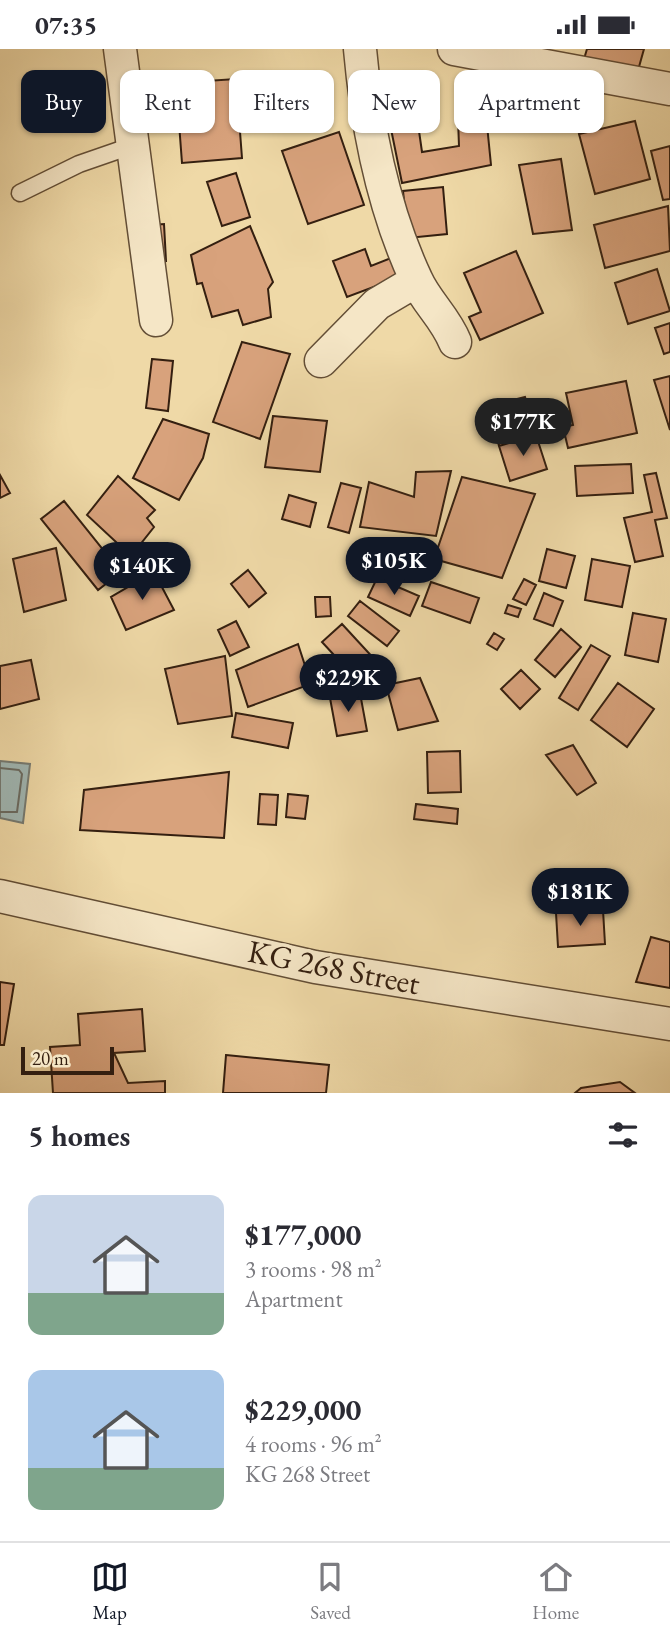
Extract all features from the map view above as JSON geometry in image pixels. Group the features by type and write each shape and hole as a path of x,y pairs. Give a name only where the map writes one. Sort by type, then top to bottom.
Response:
{"street":[{"path":"120,49 156,320"},
{"path":"360,49 366,117 385,197 416,281 447,321 455,342"},
{"path":"454,49 670,89"},
{"path":"321,361 377,305 416,281"},
{"name":"KG 268 Street","path":"0,896 315,967 670,1024"}],"lane":[{"path":"20,193 79,164 131,146"}],"water":[{"path":"0,761 30,764 23,823 0,818"}],"building":[{"path":"587,49 644,49 637,74 584,59"},
{"path":"229,79 229,133 240,133 242,158 182,163 180,133 215,133 215,80"},
{"path":"635,121 650,179 595,194 579,134 604,133 604,128"},
{"path":"339,132 364,205 308,224 282,151"},
{"path":"392,133 419,133 422,152 459,146 459,133 488,133 491,165 402,183"},
{"path":"670,146 670,199 663,200 651,151"},
{"path":"561,159 572,230 533,234 519,165"},
{"path":"236,173 250,217 222,226 207,182"},
{"path":"443,187 447,234 408,238 403,191"},
{"path":"668,206 670,251 605,268 594,225"},
{"path":"164,224 166,261 154,262 151,225"},
{"path":"250,226 273,282 268,289 271,317 243,325 238,310 212,317 202,283 197,284 191,255"},
{"path":"365,249 371,266 396,256 403,276 347,297 333,261"},
{"path":"516,251 543,313 480,340 469,317 481,312 464,273"},
{"path":"657,269 670,311 628,324 615,283"},
{"path":"670,323 670,352 664,354 655,328"},
{"path":"242,342 290,354 260,439 213,422"},
{"path":"152,359 173,361 168,411 146,408"},
{"path":"670,376 670,430 654,380"},
{"path":"626,381 637,433 568,448 563,427 573,425 566,393"},
{"path":"525,397 536,435 499,446 489,406"},
{"path":"273,416 327,421 320,472 265,467"},
{"path":"163,419 209,434 203,458 179,500 133,478"},
{"path":"536,435 547,469 510,481 499,446"},
{"path":"631,464 633,493 577,496 575,466"},
{"path":"451,471 436,536 360,527 369,482 414,497 416,472"},
{"path":"656,473 667,518 655,520 663,556 635,562 624,518 652,512 644,475"},
{"path":"0,475 10,493 0,498"},
{"path":"118,476 155,510 147,518 154,527 131,556 87,515"},
{"path":"462,477 535,494 502,578 434,559"},
{"path":"341,483 361,488 349,533 328,527"},
{"path":"289,495 316,503 310,527 282,519"},
{"path":"64,501 121,572 98,590 41,519"},
{"path":"56,548 66,600 24,612 13,559"},
{"path":"547,549 575,556 566,588 539,581"},
{"path":"592,559 630,566 622,607 585,600"},
{"path":"248,570 266,593 249,607 231,584"},
{"path":"154,572 174,610 126,630 111,597"},
{"path":"377,578 419,596 410,616 368,597"},
{"path":"524,579 536,585 526,605 513,599"},
{"path":"431,582 479,598 470,623 422,606"},
{"path":"544,593 563,601 553,626 534,619"},
{"path":"315,597 330,597 331,616 316,617"},
{"path":"360,601 399,631 387,646 348,616"},
{"path":"508,605 521,609 518,617 505,613"},
{"path":"633,613 666,619 658,662 625,655"},
{"path":"236,621 249,647 230,656 218,630"},
{"path":"342,624 377,662 357,680 322,642"},
{"path":"561,629 581,647 555,677 535,660"},
{"path":"494,633 504,639 497,650 487,644"},
{"path":"298,644 311,684 248,707 236,670"},
{"path":"591,645 610,656 578,710 559,698"},
{"path":"225,656 232,716 178,724 165,669"},
{"path":"31,660 39,699 0,709 0,666"},
{"path":"521,670 540,689 520,709 501,689"},
{"path":"420,678 438,721 398,730 386,685"},
{"path":"618,683 654,709 627,747 591,720"},
{"path":"360,693 367,731 337,736 330,698"},
{"path":"236,713 293,723 288,748 232,737"},
{"path":"573,745 596,783 577,795 546,755"},
{"path":"460,751 461,792 428,793 427,752"},
{"path":"229,772 224,838 80,830 84,790"},
{"path":"260,794 278,795 276,825 258,824"},
{"path":"288,794 308,796 305,819 286,817"},
{"path":"416,804 458,809 457,824 414,819"},
{"path":"603,910 605,944 558,947 556,913"},
{"path":"651,937 670,942 670,988 636,982"},
{"path":"0,982 14,984 4,1045 0,1045"},
{"path":"142,1009 145,1051 114,1053 128,1083 165,1081 165,1093 53,1093 50,1047 80,1045 78,1014"},
{"path":"226,1055 329,1065 326,1093 223,1093"},
{"path":"620,1082 635,1093 575,1093 581,1088"}]}
